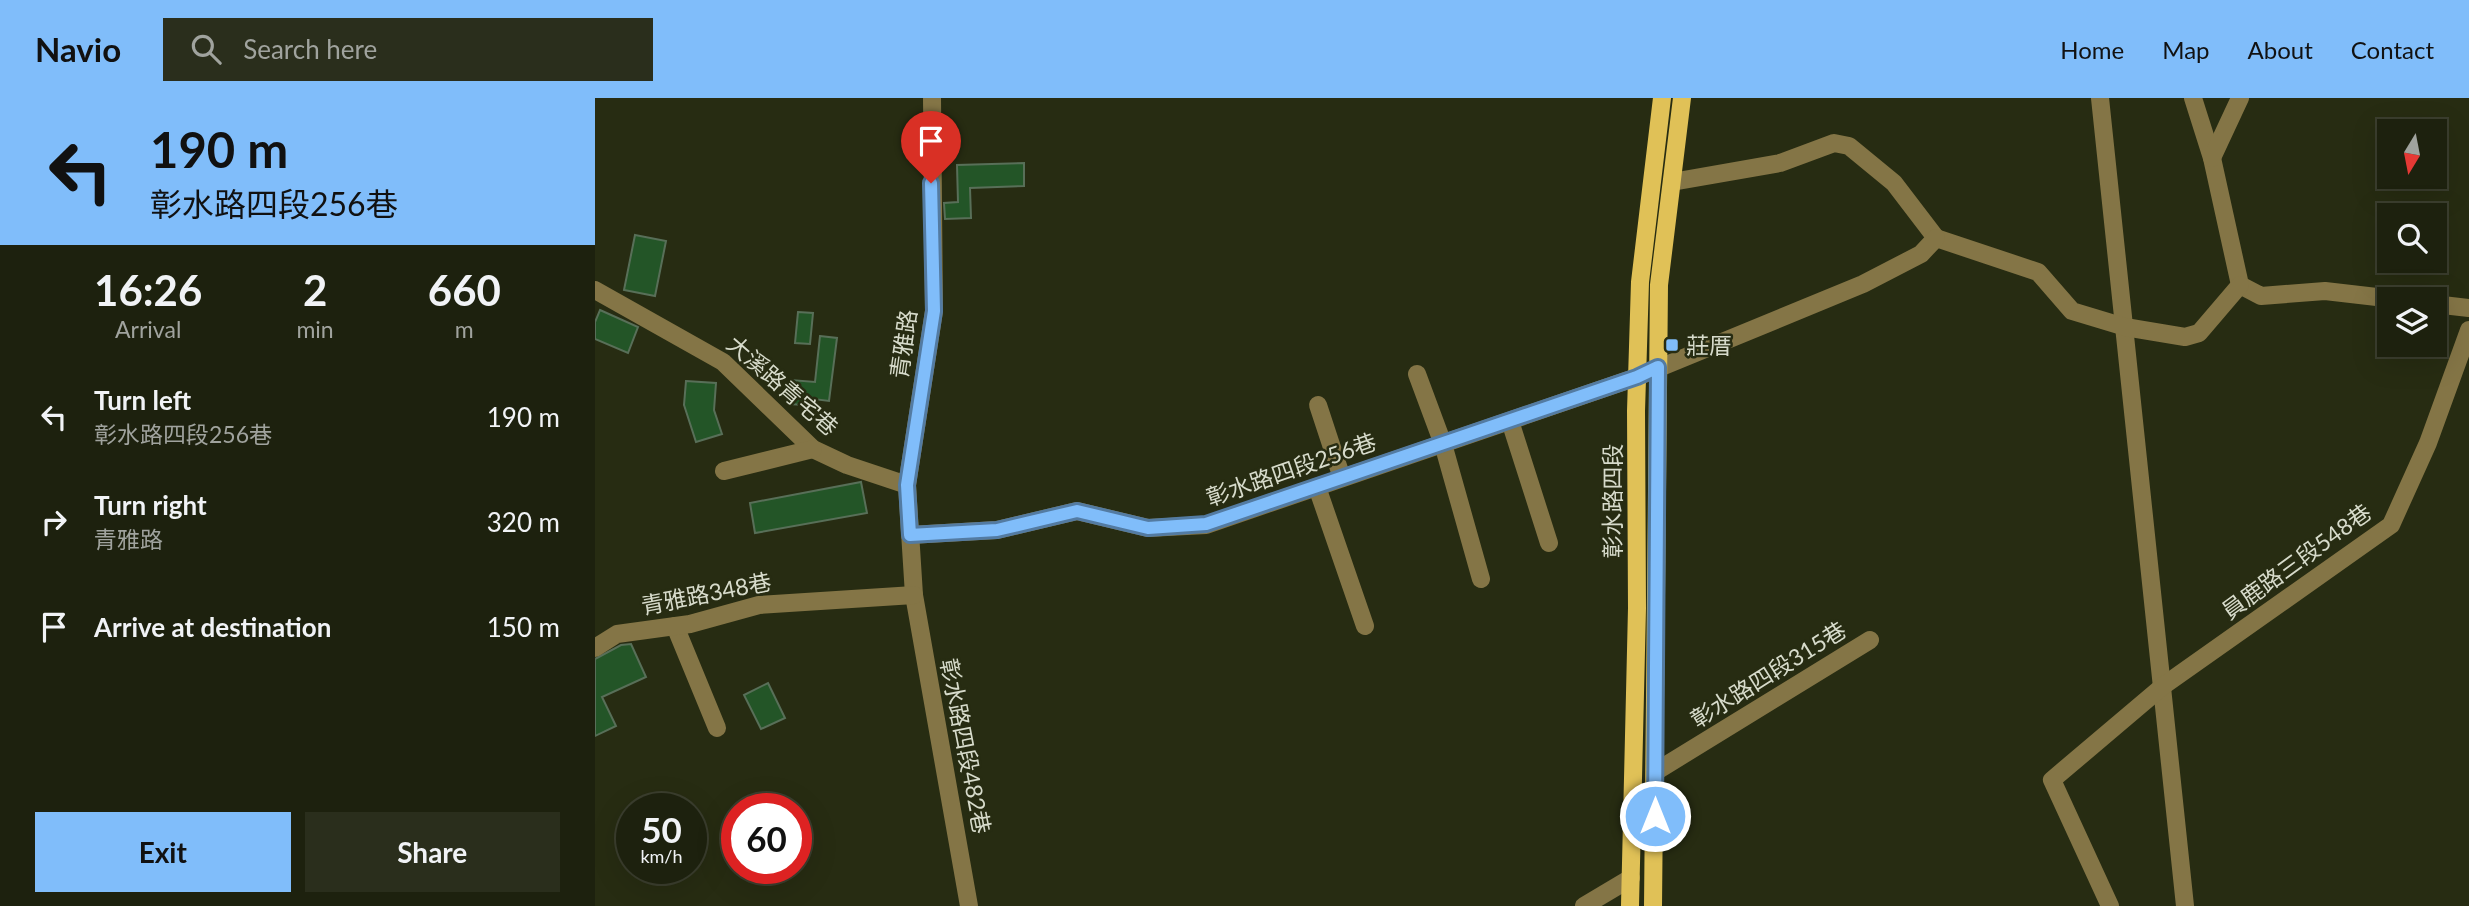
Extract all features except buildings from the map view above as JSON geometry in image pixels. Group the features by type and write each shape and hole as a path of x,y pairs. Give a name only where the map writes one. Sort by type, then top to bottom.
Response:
{"main road":[{"name":"彰水路四段","path":"1630,906 1637,608 1637,377 1640,282 1662,98"},
{"name":"彰水路四段","path":"1653,906 1659,285 1682,98"},
{"path":"1633,813 1655,816"}],"street":[{"name":"青雅路","path":"914,595 907,485 934,311 932,98"},
{"path":"2100,98 2185,906"},
{"path":"2193,98 2212,158 2240,285 2261,296 2325,291 2377,297"},
{"path":"2212,158 2239,98"},
{"path":"1672,182 1780,163 1834,143 1849,146 1894,183 1937,238 2038,272 2071,311 2125,327 2185,337 2199,333 2240,285"},
{"name":"彰水路四段256巷","path":"910,535 997,530 1077,511 1148,528 1206,524 1637,377 1863,285 1921,254 1937,238"},
{"name":"大溪路青宅巷","path":"595,290 723,362 813,449 847,465 907,485"},
{"path":"2447,305 2469,308"},
{"name":"員鹿路三段548巷","path":"2110,906 2052,779 2163,686 2391,525 2428,443 2469,330"},
{"path":"1417,374 1443,444 1481,579"},
{"path":"1318,405 1342,478"},
{"path":"1510,421 1549,542"},
{"path":"724,471 813,449"},
{"path":"1317,487 1365,626"},
{"name":"青雅路348巷","path":"595,648 617,634 675,626 759,605 914,595"},
{"name":"彰水路四段482巷","path":"914,595 969,906"},
{"path":"675,626 717,728"},
{"name":"彰水路四段315巷","path":"1655,772 1870,640"},
{"path":"1584,906 1631,878"}],"place":[{"name":"莊厝","path":"1672,345"}],"route":[{"path":"931,183 934,311 907,485 910,535 997,530 1077,511 1148,528 1206,524 1637,377 1658,367 1655,816"}]}
